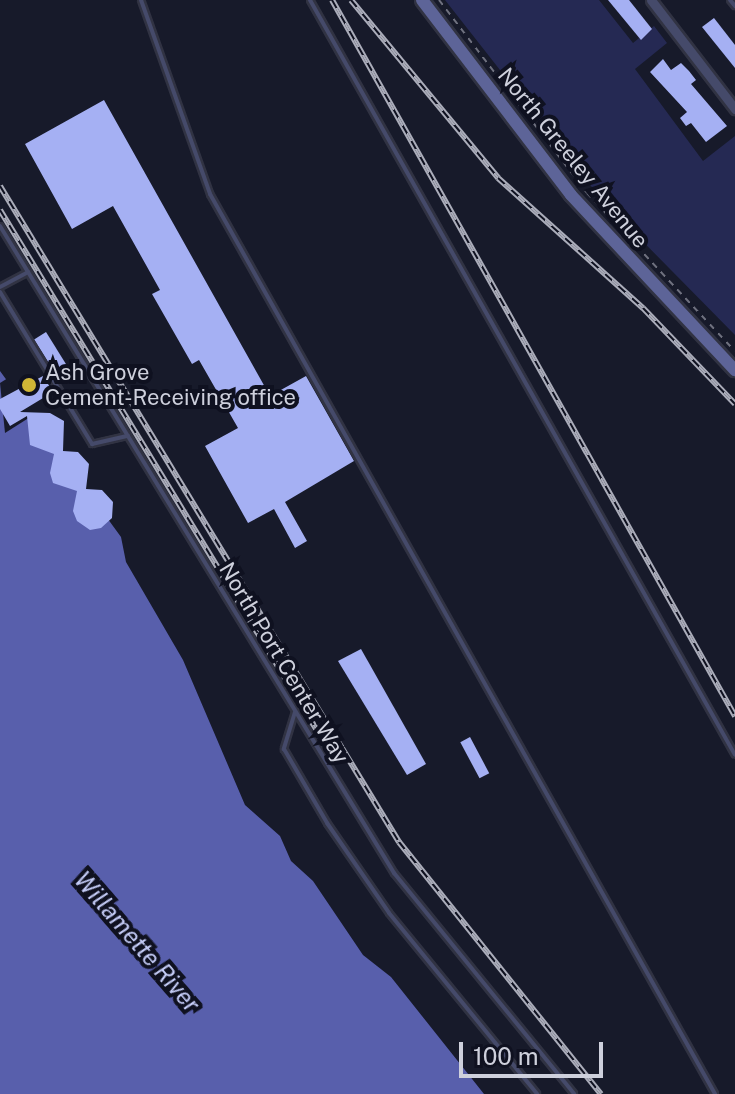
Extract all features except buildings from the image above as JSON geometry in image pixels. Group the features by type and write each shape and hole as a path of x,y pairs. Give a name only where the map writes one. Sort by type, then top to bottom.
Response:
{"main road":[{"name":"North Greeley Avenue","path":"422,0 571,195 735,370"}],"street":[{"path":"651,0 735,109"}],"lane":[{"path":"141,0 210,194 715,1094"},
{"path":"310,0 735,755"},
{"path":"730,0 735,6"},
{"name":"North Port Center Way","path":"0,226 402,884 574,1094"},
{"path":"28,272 0,289 92,444 128,436"},
{"path":"295,711 283,738 285,754 335,835 389,913 537,1094"}],"path":[{"path":"439,0 587,193 735,351"}],"shaded area":[{"path":"445,0 599,0 633,43 654,26 667,43 635,69 703,161 735,136 735,335 602,200"}],"water":[{"name":"Willamette River","path":"0,371 121,537 126,562 183,660 245,805 280,836 291,861 313,881 363,955 391,977 484,1094 0,1094"}],"pier":[{"path":"8,378 35,414 5,433 0,383"}],"railway":[{"path":"332,0 735,716"},
{"path":"351,0 498,178 643,308 735,404"},
{"path":"0,186 399,842 601,1094"},
{"path":"0,210 316,729"}],"place":[{"name":"Ash Grove Cement-Receiving office","path":"29,385"}]}
